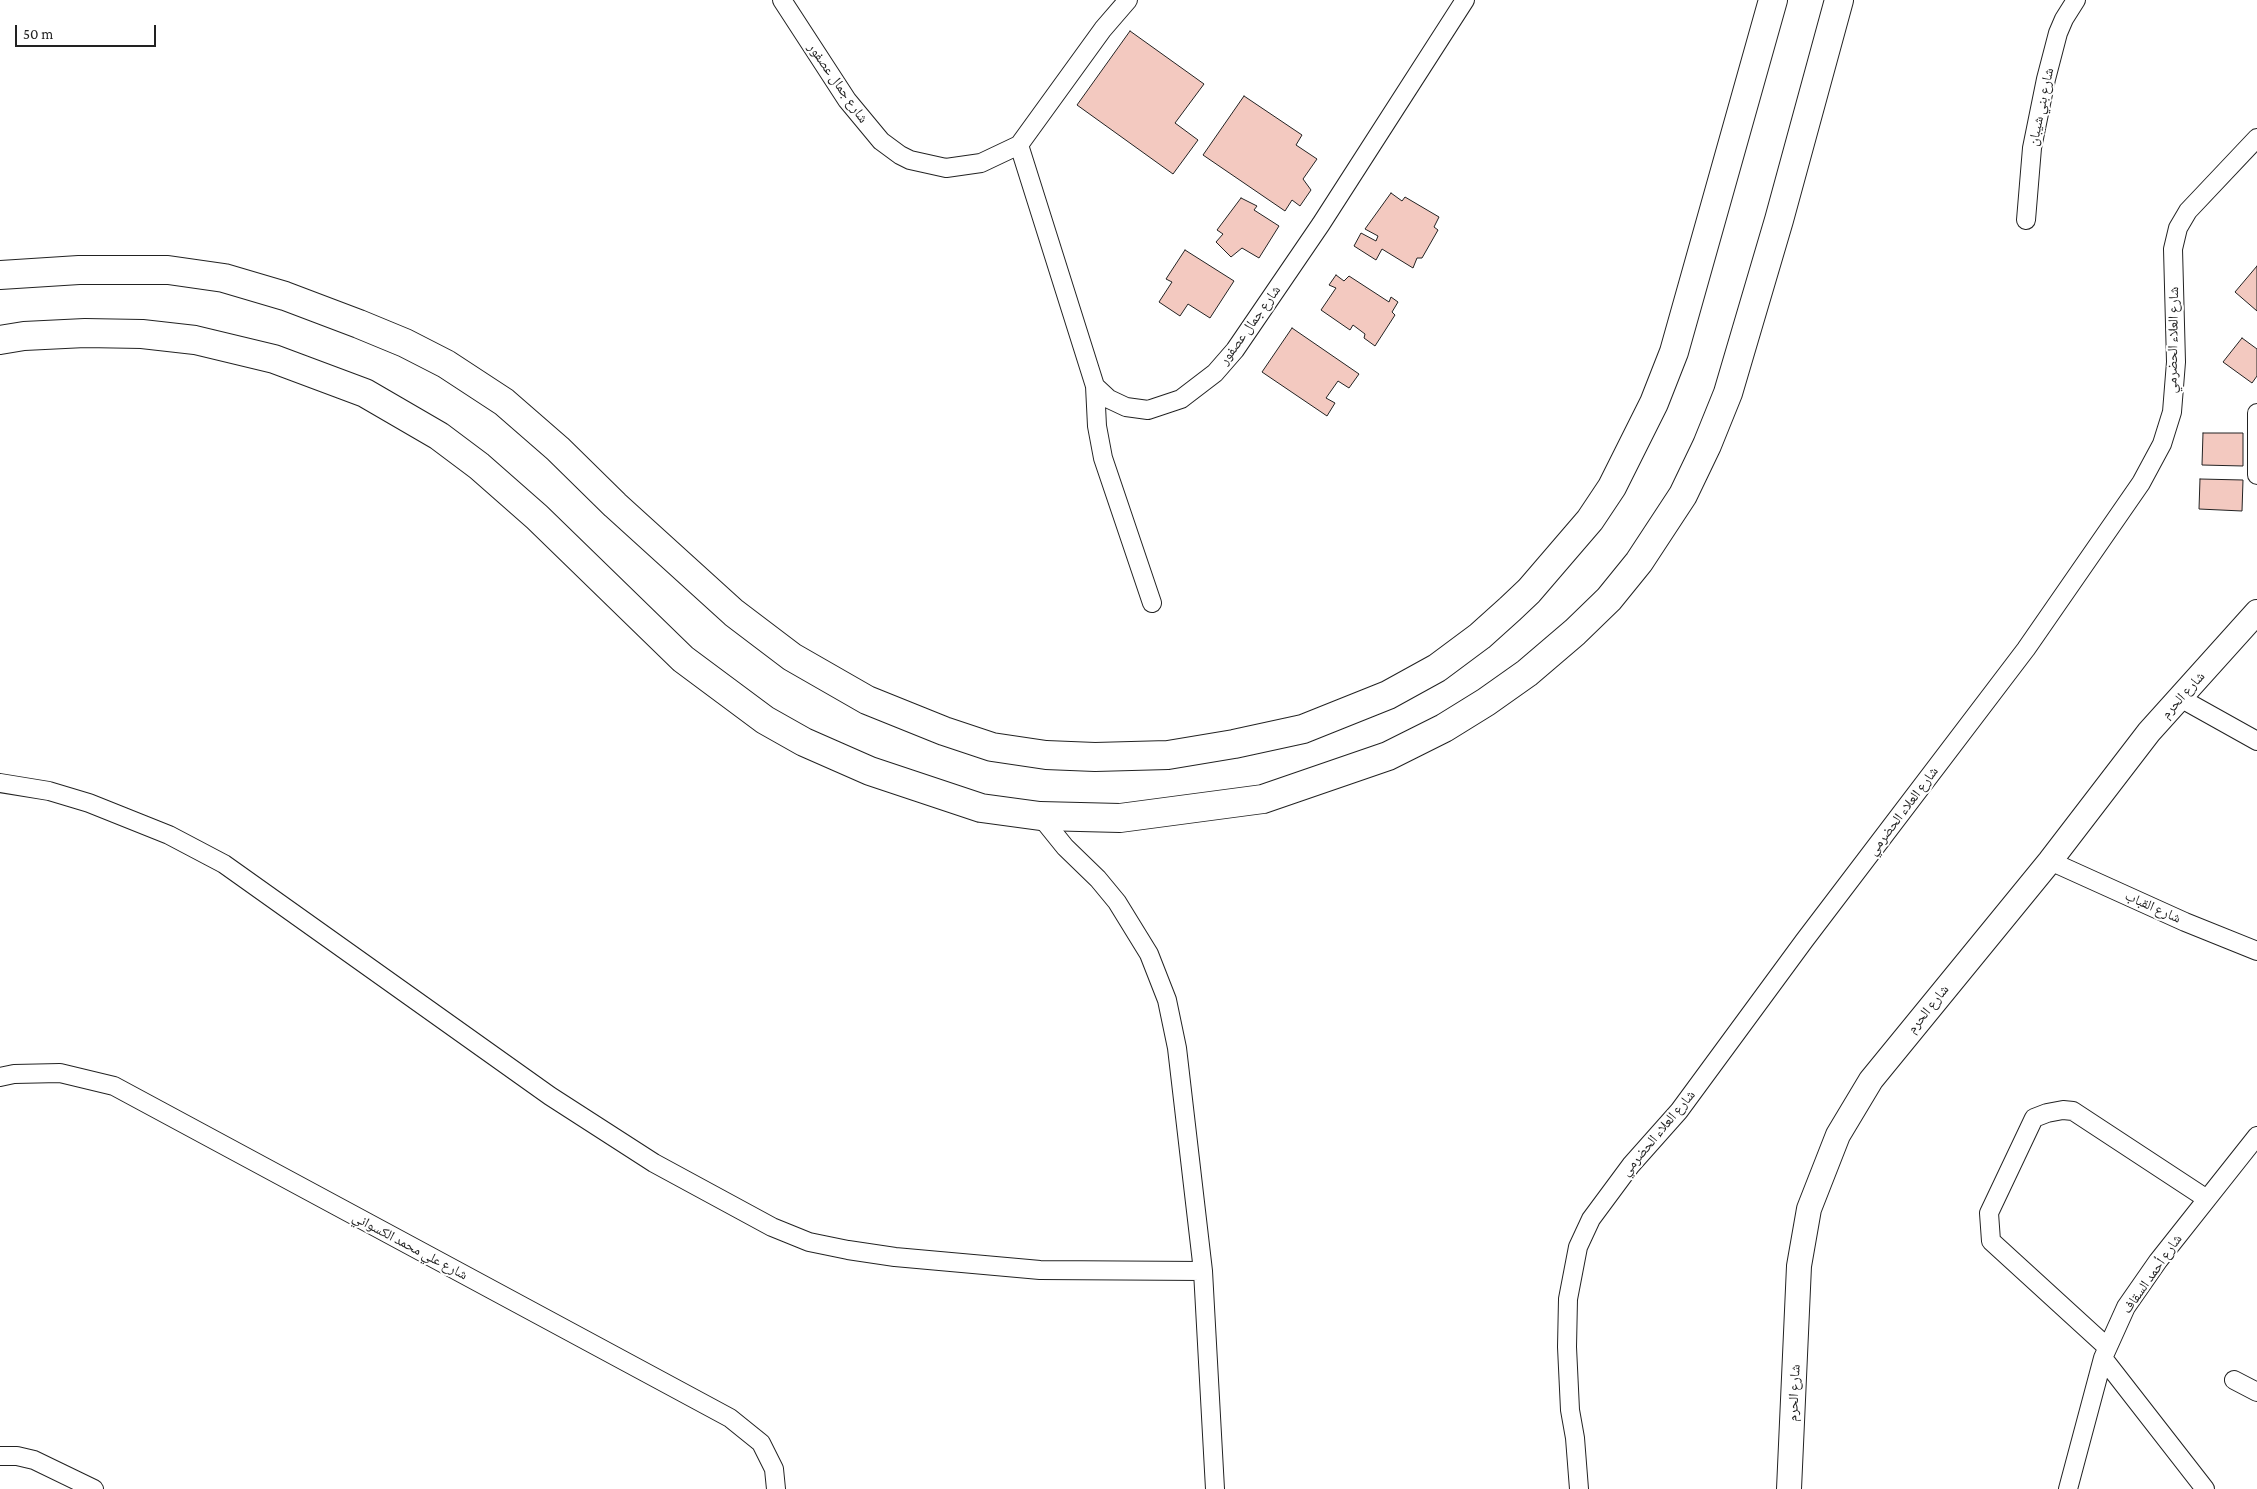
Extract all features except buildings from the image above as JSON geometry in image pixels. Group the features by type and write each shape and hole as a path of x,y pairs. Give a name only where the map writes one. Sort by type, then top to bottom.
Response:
{"main road":[{"path":"0,275 79,270 168,270 224,278 284,296 359,324 405,343 446,364 504,402 558,449 615,505 734,613 792,657 867,700 944,732 992,747 1046,755 1095,757 1168,755 1234,744 1303,729 1388,695 1437,668 1480,636 1529,591 1590,520 1612,487 1654,403 1674,352 1772,0"},
{"path":"0,340 24,336 84,333 142,334 195,340 274,359 365,393 439,436 479,466 537,517 683,659 765,720 804,742 870,771 924,791 981,808 1040,816 1120,818 1263,799 1388,756 1444,728 1501,692 1563,642 1609,599 1639,562 1683,495 1707,445 1728,392 1779,220 1839,0"}],"street":[{"name":"شارع جمال عصفور","path":"782,0 852,107 881,141 900,155 932,166 959,167 981,163 1019,145 1103,30 1128,0"},
{"name":"شارع جمال عصفور","path":"1095,386 1109,399 1126,407 1148,410 1182,399 1215,372 1235,350 1257,320 1465,0"},
{"name":"شارع بني شيبان","path":"2026,220 2032,148 2046,79 2058,33 2076,0"},
{"name":"شارع العلاء الحضرمي","path":"1579,1489 1575,1438 1570,1410 1566,1347 1568,1299 1578,1247 1591,1219 1622,1176 1685,1103 1804,941 2026,649 2141,482 2162,444 2172,412 2176,362 2173,249 2178,228 2188,211 2257,138"},
{"path":"1019,145 1095,386 1097,426 1103,458 1152,603"},
{"path":"2257,413 2257,475"},
{"name":"شارع الحرم","path":"1789,1489 1799,1266 1808,1209 1838,1135 1871,1080 2050,861 2150,732 2257,612"},
{"path":"2180,698 2257,741"},
{"path":"0,783 49,791 89,803 170,835 224,864 550,1096 654,1163 772,1227 809,1242 895,1257 1040,1270 1203,1271"},
{"path":"1040,816 1065,847 1098,879 1117,902 1134,927 1158,976 1167,1000 1177,1048 1203,1271 1215,1489"},
{"name":"شارع القباب","path":"2050,861 2186,922 2257,951"},
{"name":"شارع علي محمد الكسواني","path":"0,1077 14,1074 60,1073 114,1086 730,1418 760,1443 774,1469 776,1489"},
{"path":"2204,1489 2105,1353 1991,1241 1989,1213 2034,1118 2055,1111 2074,1111 2207,1200"},
{"name":"شارع أحمد السقاف","path":"2068,1489 2105,1353 2126,1306 2158,1261 2257,1136"},
{"path":"2234,1380 2257,1392"},
{"path":"0,1456 17,1456 34,1460 94,1489"}]}
